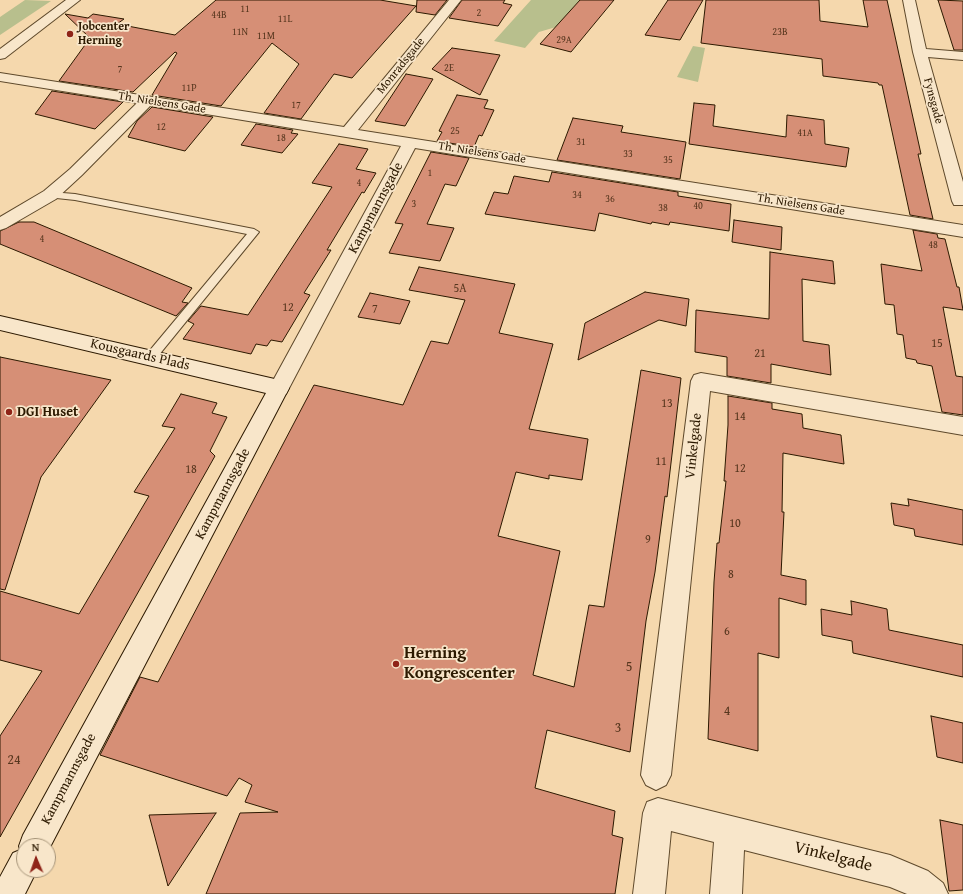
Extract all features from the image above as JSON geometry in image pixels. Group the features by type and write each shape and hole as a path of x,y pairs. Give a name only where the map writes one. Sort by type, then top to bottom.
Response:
{"street":[{"path":"0,55 74,0"},
{"name":"Monradsgade","path":"347,133 455,0"},
{"name":"Fynsgade","path":"909,0 920,52 960,202"},
{"path":"920,52 963,56"},
{"name":"Th. Nielsens Gade","path":"0,76 147,101 278,120 347,133 963,231"},
{"path":"0,224 50,195 76,172 147,101"},
{"name":"Kampmannsgade","path":"38,838 411,142"},
{"name":"Kousgaards Plads","path":"0,323 279,388"},
{"name":"Vinkelgade","path":"656,775 701,381 963,426"},
{"name":"Vinkelgade","path":"650,894 658,813 890,871 917,882 932,894"},
{"path":"726,894 730,832"},
{"path":"8,894 17,878"}],"lane":[{"path":"50,195 75,197 254,232 150,358"}],"green space":[{"path":"25,0 51,1 0,35 0,17"},
{"path":"531,0 580,0 556,27 539,32 525,48 494,41"},
{"path":"693,46 705,48 698,82 677,77"}],"building":[{"path":"216,0 380,0 416,6 352,78 334,74 301,119 264,113 299,64 272,43 221,106 152,95 177,53 175,52 133,92 59,81 90,38 65,14 88,18 93,14 124,19 117,24 175,35"},
{"path":"417,0 447,0 435,15 416,12"},
{"path":"462,0 505,0 503,3 512,5 498,26 449,18"},
{"path":"580,0 614,0 571,52 540,44"},
{"path":"668,0 703,0 680,40 645,35"},
{"path":"706,0 819,0 820,21 868,27 863,0 887,0 921,154 918,154 933,219 910,215 882,85 879,85 878,83 823,76 822,59 701,43"},
{"path":"938,0 963,1 963,50 954,50"},
{"path":"452,48 500,55 480,95 432,69"},
{"path":"406,74 433,79 405,126 375,121"},
{"path":"52,91 123,102 95,129 35,114"},
{"path":"457,95 488,100 484,108 494,110 482,136 479,135 474,147 437,141 442,132 439,131"},
{"path":"694,103 715,105 713,126 786,137 787,115 824,120 825,144 849,148 846,167 689,144"},
{"path":"152,107 213,117 185,151 128,137 137,121"},
{"path":"573,118 623,126 621,132 686,142 680,179 557,160"},
{"path":"256,124 293,130 291,133 298,134 282,153 241,145"},
{"path":"339,144 368,149 356,169 376,173 364,193 362,192 327,250 331,250 304,293 310,295 282,342 271,340 267,346 256,344 251,354 183,339 194,324 188,321 201,306 248,315 332,187 312,183"},
{"path":"431,152 469,158 456,186 445,184 427,224 454,228 440,261 389,253 403,224 395,223"},
{"path":"552,172 678,192 678,196 731,204 729,231 670,222 669,225 652,222 651,224 599,213 595,231 485,214 494,192 508,194 514,176 549,182"},
{"path":"734,220 782,227 781,250 732,242"},
{"path":"19,222 34,222 192,288 182,302 188,303 176,316 0,244 0,231"},
{"path":"913,230 937,234 938,238 945,239 957,287 959,287 963,310 943,307 956,376 963,377 963,415 942,412 932,366 917,363 916,360 906,358 903,335 897,334 894,305 885,304 881,264 922,271"},
{"path":"770,252 833,261 835,284 802,279 803,341 829,345 831,375 771,364 771,383 727,376 727,357 695,352 696,310 769,319"},
{"path":"419,267 515,284 499,333 553,344 529,429 588,439 582,480 549,475 549,479 516,472 498,536 560,551 533,675 574,687 589,605 604,607 641,370 681,378 667,497 665,496 655,572 646,621 630,752 547,730 535,788 615,811 612,835 623,838 615,894 206,894 240,813 278,812 245,802 252,785 239,778 227,796 100,755 140,677 158,682 314,385 403,405 431,341 448,344 465,300 409,290"},
{"path":"645,292 689,299 686,326 659,320 578,360 585,323"},
{"path":"370,293 410,301 400,324 358,317"},
{"path":"0,357 111,380 41,477 5,590 0,589"},
{"path":"181,394 217,403 212,413 227,417 210,451 215,456 0,837 0,736 42,671 0,660 0,591 79,614 149,496 134,492 175,428 162,426"},
{"path":"728,396 772,403 772,409 802,414 803,428 841,435 844,464 783,453 782,512 784,512 781,575 806,580 806,605 779,598 779,658 758,653 758,751 708,739 714,582 717,543 719,543 726,481 724,481 728,425"},
{"path":"908,499 963,510 963,545 915,536 914,529 894,525 891,503 909,506"},
{"path":"851,601 887,609 889,630 963,645 963,677 853,653 852,641 822,635 821,609 852,615"},
{"path":"931,716 963,723 963,763 937,757"},
{"path":"216,813 168,886 149,815"},
{"path":"940,820 963,825 963,890 949,891"}],"place":[{"name":"Jobcenter Herning","path":"70,34"},
{"name":"DGI Huset","path":"9,412"},
{"name":"Herning Kongrescenter","path":"396,664"}]}
